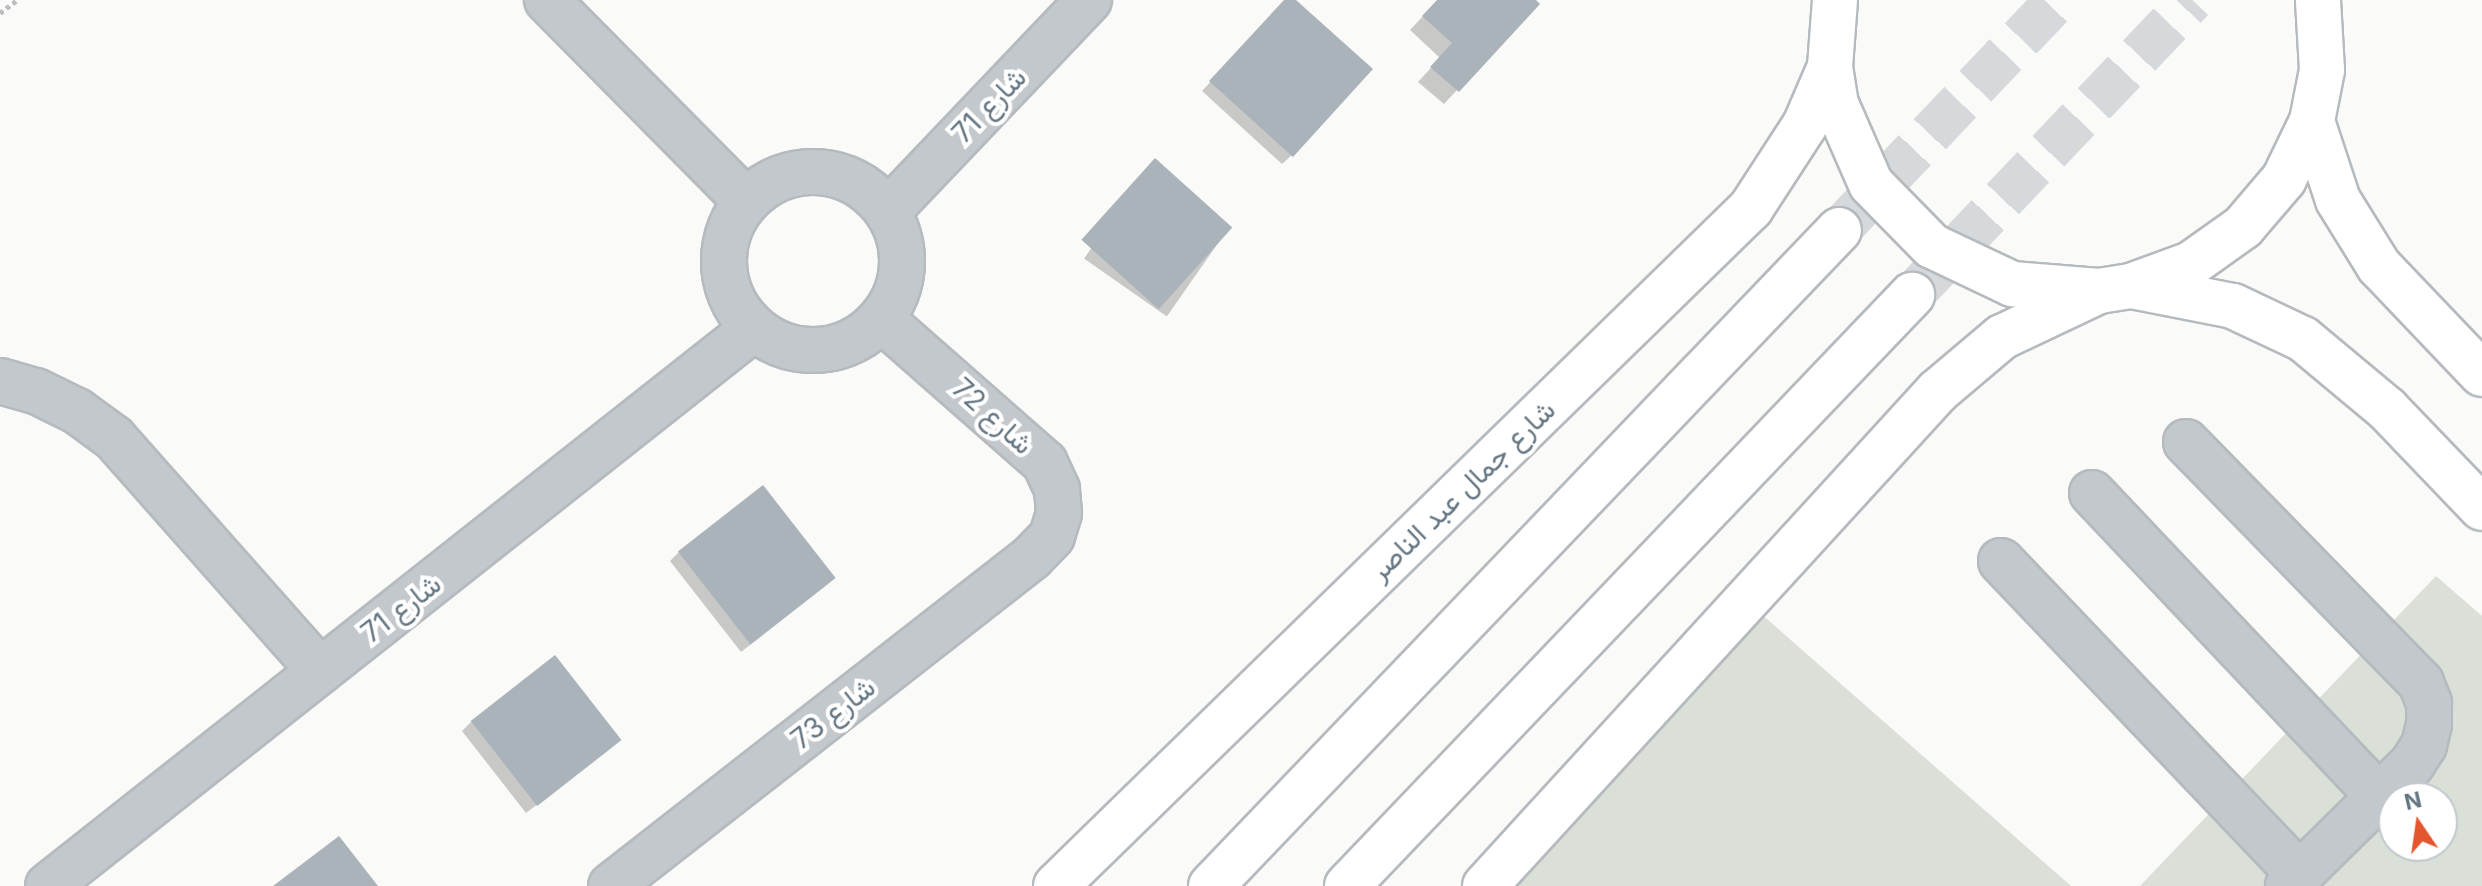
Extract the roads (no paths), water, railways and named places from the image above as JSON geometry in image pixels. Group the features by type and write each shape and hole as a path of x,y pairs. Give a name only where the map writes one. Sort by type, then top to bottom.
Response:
{"main road":[{"path":"1835,0 1830,67 1836,104 1871,184 1932,246 2012,284 2115,288 2233,306 2303,339 2387,409 2482,508"},
{"path":"2318,0 2322,70"},
{"path":"1485,886 1938,391 2002,337 2115,288 2191,264 2243,227 2284,179 2312,121 2322,70 2342,0"},
{"name":"شارع جمال عبد الناصر","path":"1056,886 1751,208 1805,125 1830,67"},
{"path":"2312,121 2338,200 2379,266 2482,374"},
{"path":"1211,886 1839,230"},
{"path":"1347,886 1912,295"}],"street":[{"path":"547,0 746,201"},
{"name":"شارع 71","path":"889,210 1089,0"},
{"path":"819,171 858,183 889,210 901,237 904,266 897,295 882,320 854,342 819,351 784,347 753,329 732,301 723,267 728,231 746,201 780,177 819,171"},
{"name":"شارع 72","path":"882,320 1045,463 1057,489 1059,513 1052,536"},
{"name":"شارع 71","path":"48,886 753,329"},
{"path":"0,381 36,391 77,411 114,438 320,671"},
{"path":"2186,442 2421,683 2429,703 2429,724 2424,745 2412,764 2394,782"},
{"path":"2092,493 2378,796"},
{"name":"شارع 73","path":"611,886 1031,558 1052,536"},
{"path":"2001,561 2294,880 2378,798"}],"tunnel":[{"path":"1839,230 2057,0"},
{"path":"1912,295 2192,0"}]}
